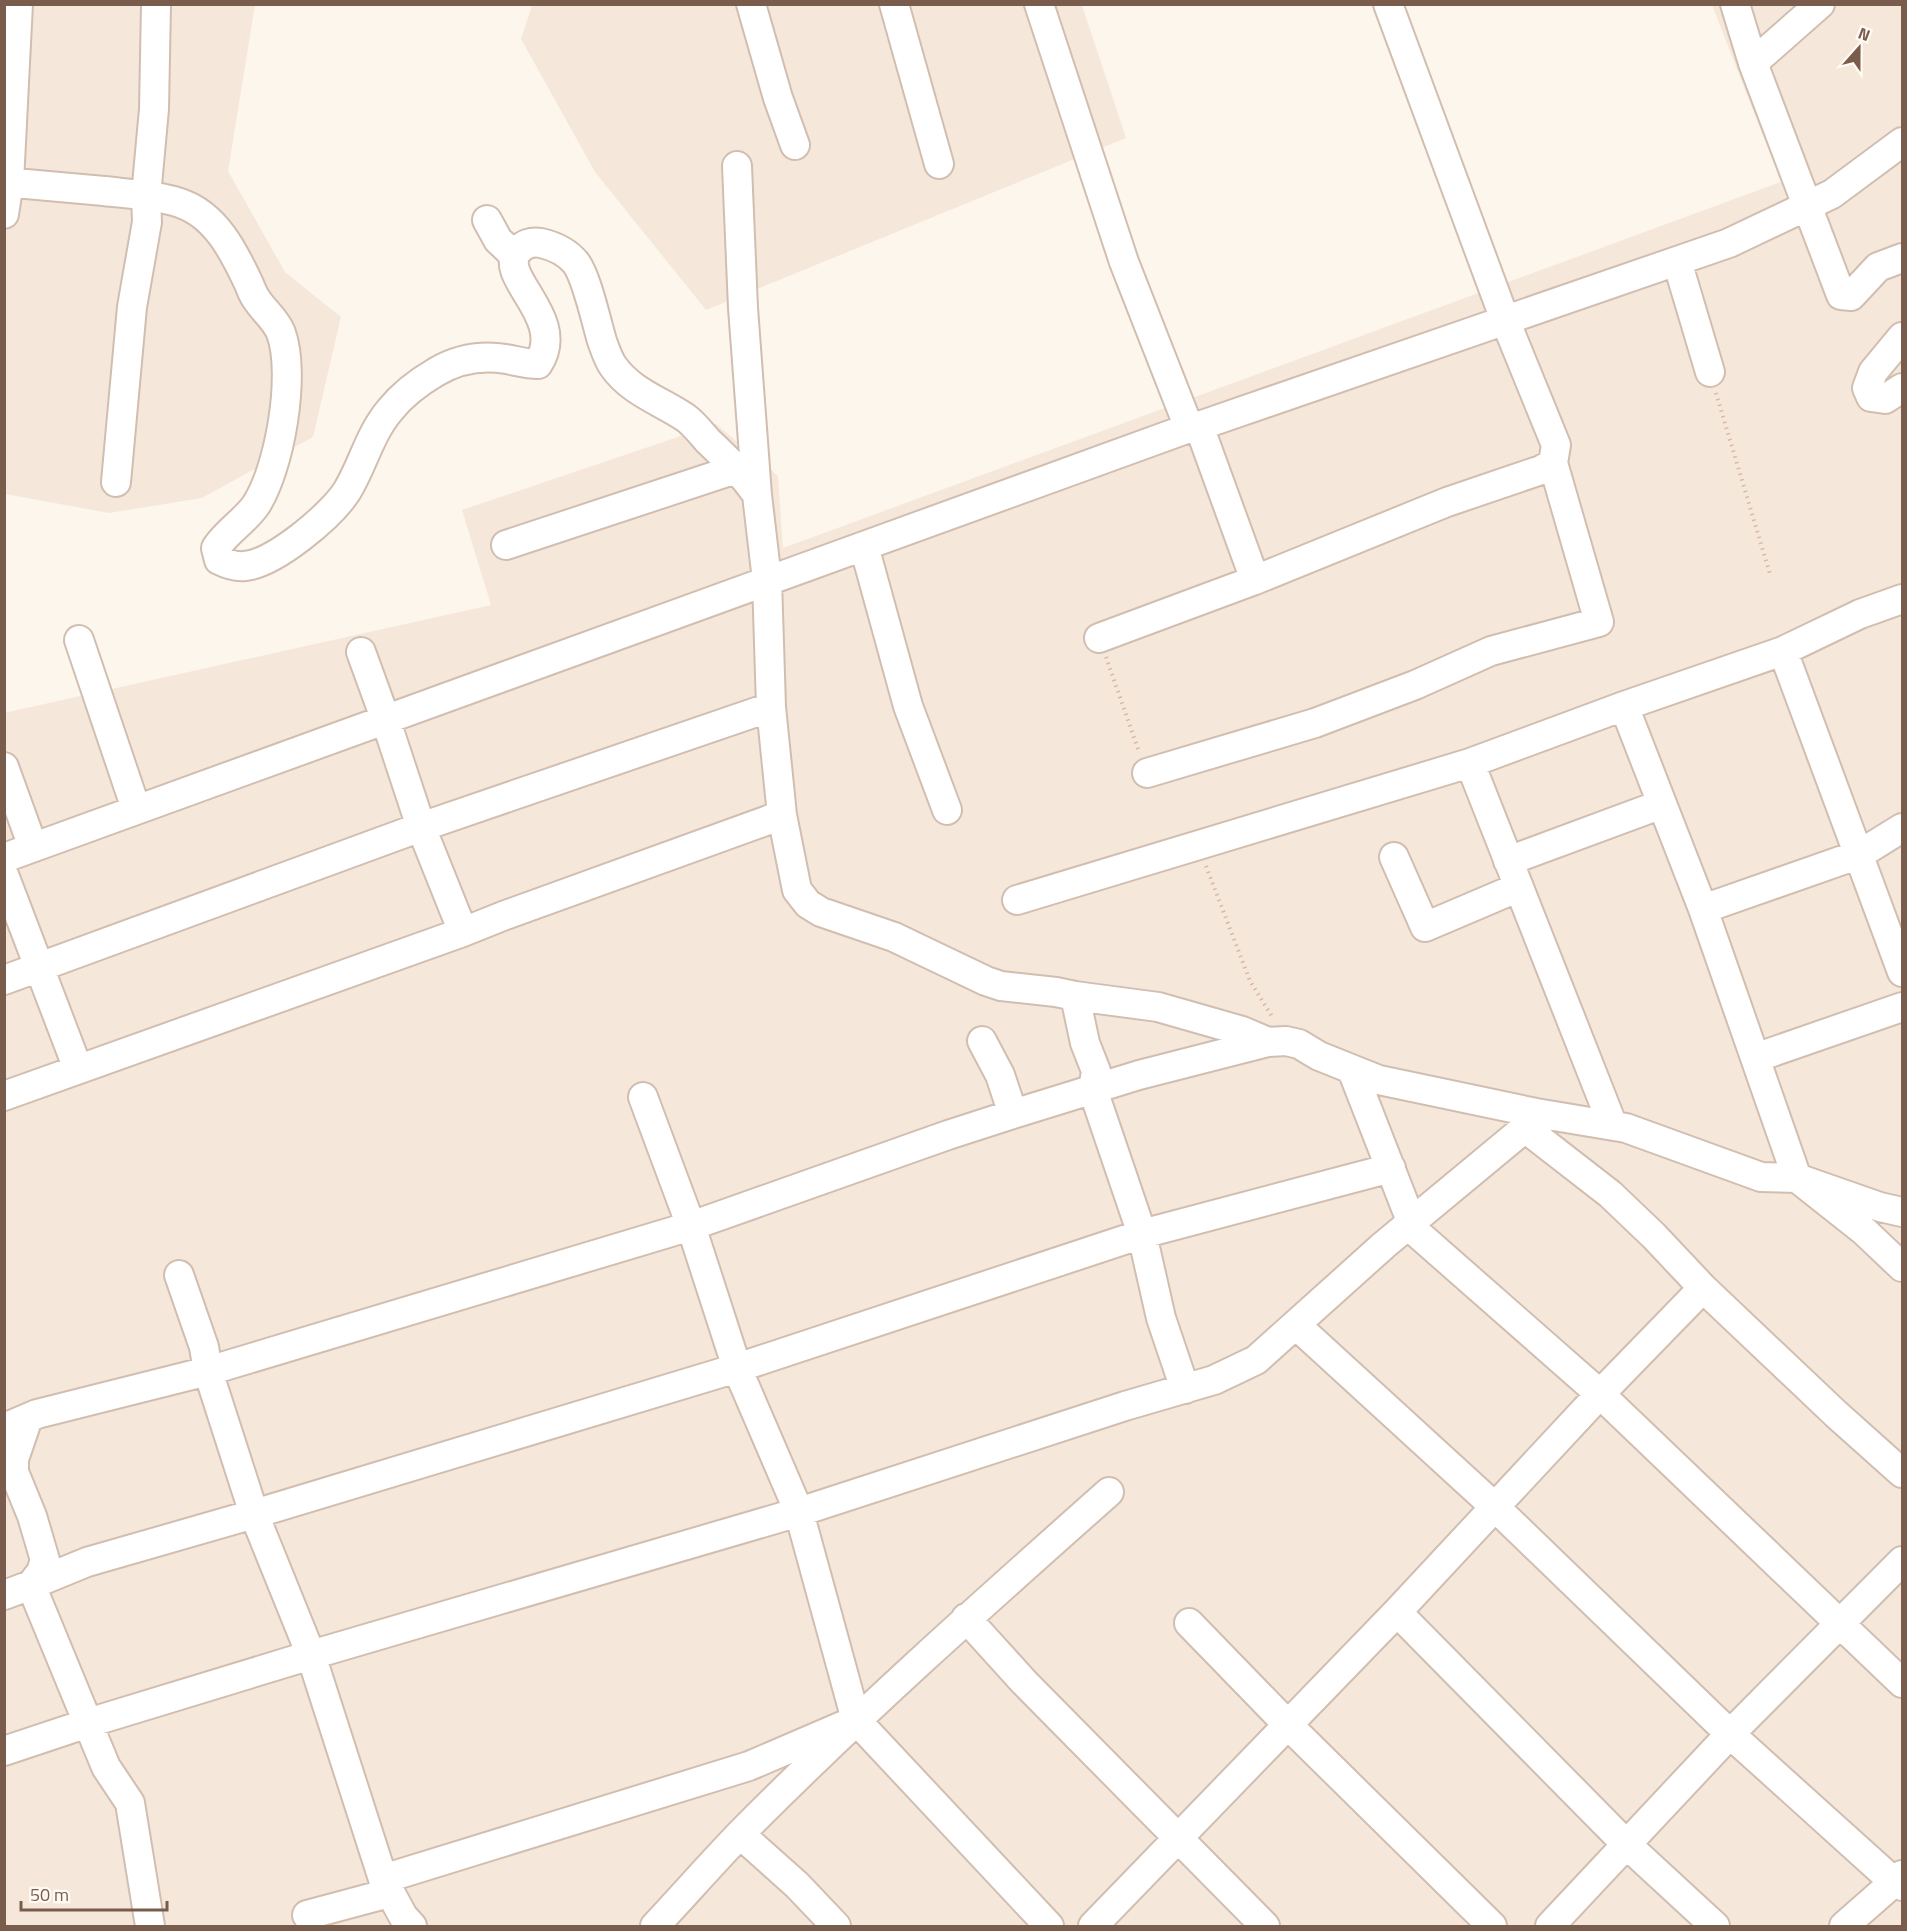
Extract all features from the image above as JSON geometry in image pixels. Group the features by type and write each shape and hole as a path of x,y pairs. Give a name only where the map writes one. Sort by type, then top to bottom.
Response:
{"street":[{"path":"4,214 18,4"},
{"path":"116,482 132,307 147,222 146,196 154,109 156,4"},
{"path":"751,4 778,98 795,145"},
{"path":"894,4 939,164"},
{"path":"1039,4 1124,262 1194,427 1255,580"},
{"path":"1147,773 1315,723 1415,685 1491,651 1599,622 1553,463 1556,446 1505,320 1388,4"},
{"path":"1734,4 1753,63 1841,295 1851,296 1878,267 1902,258"},
{"path":"1753,63 1820,4"},
{"path":"4,858 385,718 1194,427 1729,243 1832,194 1902,142"},
{"path":"737,166 742,308 757,495 768,580 771,707 782,815 797,890 808,903 821,912 894,937 994,984 1158,1007 1242,1031 1268,1042"},
{"path":"7,182 146,196 180,203 195,210 219,230 244,273 256,300 280,331 285,352 287,379 279,438 265,487 249,515 222,539 216,548 219,560 229,565 245,566 261,562 283,550 337,504 348,490 364,453 390,410 407,393 436,372 468,359 485,357 538,364 545,348 544,324 515,271 513,261 525,245 535,242 558,248 576,264 612,365 643,394 688,419 736,469 757,495"},
{"path":"487,220 498,240 515,256"},
{"path":"1677,261 1710,372"},
{"path":"1902,337 1873,372 1867,388 1871,397 1885,399 1902,388"},
{"path":"1099,638 1255,580 1447,502 1541,470 1553,463"},
{"path":"506,545 736,469"},
{"path":"864,546 908,706 947,810"},
{"path":"1017,900 1470,763 1783,651 1860,614 1902,599"},
{"path":"80,640 136,809"},
{"path":"1783,651 1902,972"},
{"path":"361,652 421,827 463,932"},
{"path":"1624,706 1703,909 1797,1178 1864,1231 1902,1267"},
{"path":"4,980 421,827 771,707"},
{"path":"1470,763 1613,1126"},
{"path":"4,767 33,847"},
{"path":"1508,861 1662,804"},
{"path":"4,1096 782,815"},
{"path":"1703,909 1860,854 1902,828"},
{"path":"1394,857 1425,927 1518,887"},
{"path":"4,875 78,1069"},
{"path":"1075,996 1085,1043 1096,1071 1093,1090 1142,1234 1161,1318 1185,1389"},
{"path":"1755,1058 1902,1007"},
{"path":"982,1041 1000,1075 1013,1114"},
{"path":"31,1586 41,1572 45,1560 32,1516 14,1472 11,1422 208,1371 691,1226 1013,1114 1139,1075 1268,1042 1286,1041 1299,1044 1319,1056 1379,1080 1531,1120 1626,1128 1761,1177 1797,1178 1880,1207 1902,1212"},
{"path":"1352,1070 1418,1234 1600,1394 1902,1683"},
{"path":"643,1097 691,1226 737,1368 800,1512 856,1720 1049,1926"},
{"path":"4,1751 311,1655 800,1512 1113,1410 1214,1380 1256,1360 1411,1221 1531,1120"},
{"path":"1531,1120 1654,1236 1703,1288 1902,1473"},
{"path":"4,1594 31,1586 87,1562 737,1368 1142,1234 1391,1168"},
{"path":"179,1275 204,1347 208,1371 254,1514 311,1655 386,1886 403,1916 412,1926"},
{"path":"1093,1926 1397,1612 1600,1394 1703,1288"},
{"path":"1296,1325 1496,1508 1730,1734 1900,1881 1844,1926"},
{"path":"655,1926 740,1834 856,1720 966,1618 1109,1492"},
{"path":"1550,1926 1730,1734 1902,1561"},
{"path":"31,1586 106,1767 130,1803 150,1926"},
{"path":"1397,1612 1626,1844 1715,1926"},
{"path":"966,1618 1024,1682 1265,1926"},
{"path":"1189,1623 1288,1725 1492,1926"},
{"path":"308,1915 386,1886 748,1766 856,1720"},
{"path":"740,1834 797,1885 836,1926"}],"path":[{"path":"1710,372 1770,574"},
{"path":"1099,638 1147,773"},
{"path":"1198,846 1250,981 1279,1027 1291,1034 1299,1044"}],"shaded area":[{"path":"4,5 255,5 228,171 285,272 341,317 313,437 202,498 109,513 5,494"},
{"path":"532,5 1082,5 1126,138 706,310 595,172 521,39"},
{"path":"1712,5 1902,5 1902,1926 5,1926 4,713 491,605 462,510 716,424 778,476 783,548 1781,182"}]}
